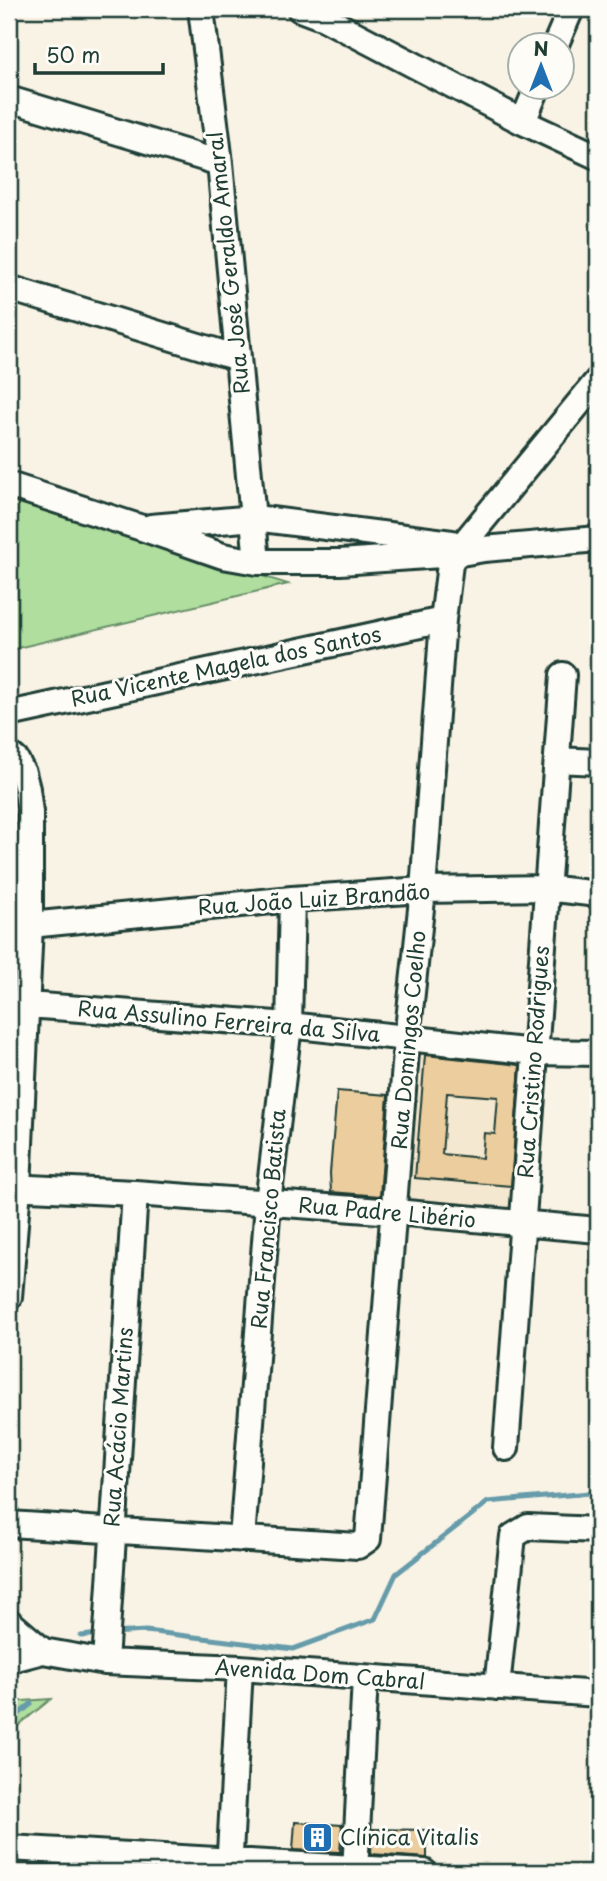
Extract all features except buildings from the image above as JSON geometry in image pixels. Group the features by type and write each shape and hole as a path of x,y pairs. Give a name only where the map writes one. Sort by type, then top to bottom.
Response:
{"street":[{"name":"Rua José Geraldo Amaral","path":"201,9 220,163 257,562"},
{"path":"300,9 326,14 523,122 598,157"},
{"path":"561,32 571,9"},
{"path":"9,99 220,163"},
{"path":"523,122 531,102"},
{"path":"9,288 238,358"},
{"path":"467,549 597,383"},
{"path":"9,485 223,556 257,562 296,564 359,560 598,539"},
{"path":"142,528 255,518 360,531 467,549"},
{"path":"359,560 360,531"},
{"name":"Rua Domingos Coelho","path":"242,1539 358,1546 368,1539 443,621 450,564 467,549"},
{"name":"Rua Vicente Magela dos Santos","path":"9,715 443,621"},
{"name":"Rua Cristino Rodrigues","path":"506,1448 563,675"},
{"path":"9,754 16,760 23,774 30,812 28,1005 13,1187 9,1297"},
{"path":"556,760 598,762"},
{"name":"Rua João Luiz Brandão","path":"30,925 292,899 423,890 546,888 598,894"},
{"name":"Rua Francisco Batista","path":"242,1539 268,1203 289,1025 292,899"},
{"name":"Rua Assulino Ferreira da Silva","path":"28,1005 289,1025 534,1052 598,1053"},
{"name":"Rua Padre Libério","path":"13,1187 395,1212 598,1230"},
{"name":"Rua Acácio Martins","path":"105,1654 135,1193"},
{"path":"9,1524 242,1539"},
{"path":"497,1687 513,1535 528,1527 598,1530"},
{"path":"9,1622 43,1651"},
{"path":"9,1660 43,1651"},
{"name":"Avenida Dom Cabral","path":"43,1651 598,1694"},
{"path":"229,1867 240,1668"},
{"path":"355,1870 365,1678"},
{"path":"9,1848 229,1867 424,1872"}],"shaded area":[{"path":"417,1046 528,1055 515,1212 404,1203"}],"green space":[{"path":"9,498 288,584 9,650"},
{"path":"51,1699 9,1733 9,1702"}],"waterway":[{"path":"112,1633 146,1631 293,1649 375,1619 396,1574 488,1502 598,1494"},
{"path":"81,1636 99,1634"},
{"path":"9,1722 31,1704"}],"place":[{"name":"Clínica Vitalis","path":"317,1838"}]}
